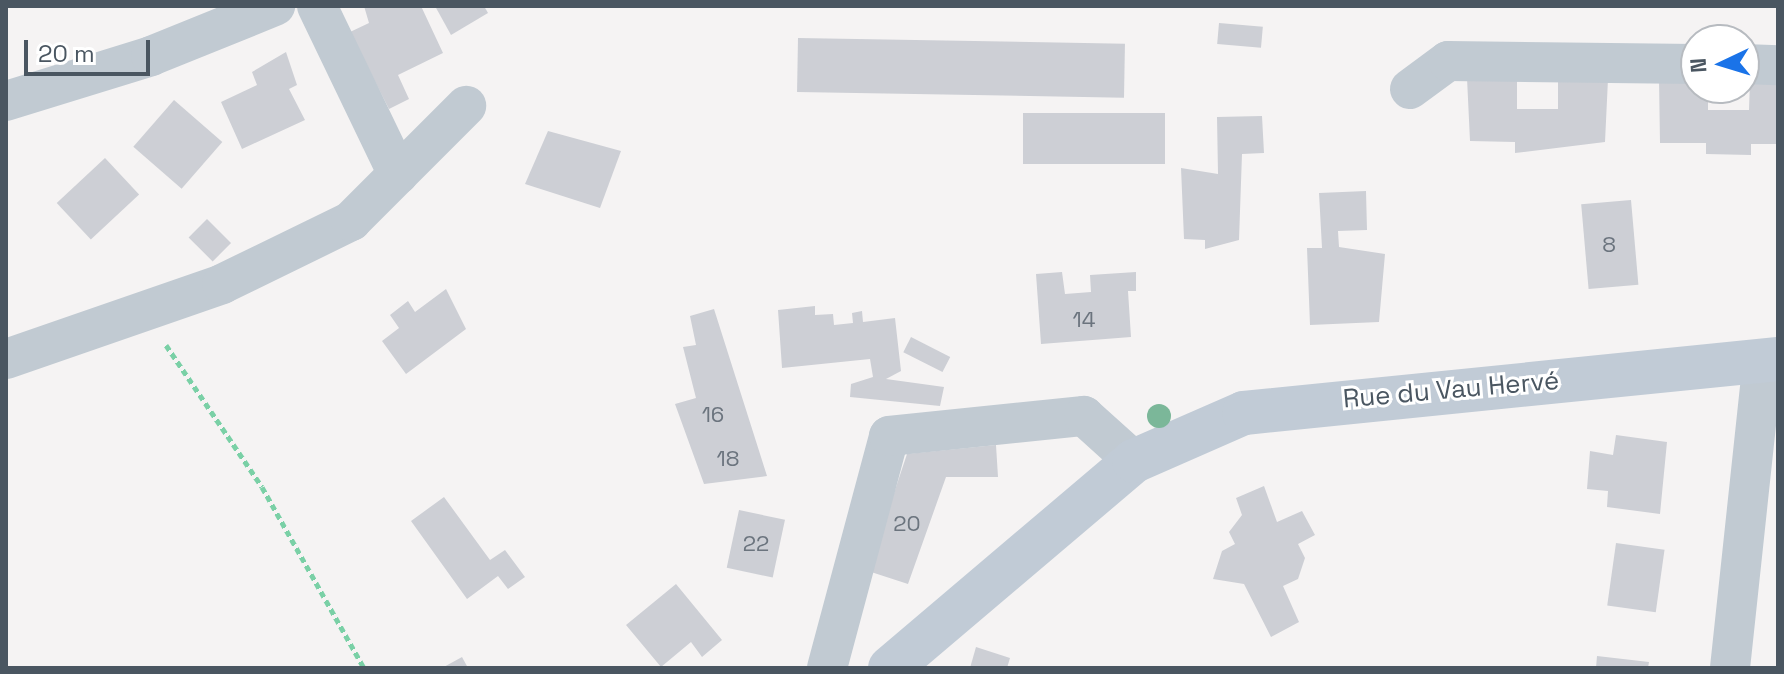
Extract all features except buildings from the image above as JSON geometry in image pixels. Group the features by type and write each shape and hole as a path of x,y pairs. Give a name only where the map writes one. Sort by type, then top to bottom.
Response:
{"street":[{"path":"6,101 151,56 275,6"},
{"path":"317,6 398,174"},
{"path":"1410,89 1448,61 1680,64"},
{"path":"6,359 222,284 351,221 466,106"},
{"path":"1730,668 1770,360"},
{"name":"Rue du Vau Hervé","path":"890,668 1134,461 1244,413 1770,360"},
{"path":"827,668 889,436 1084,416 1134,461"}],"path":[{"path":"144,312 262,487 364,668"}]}
